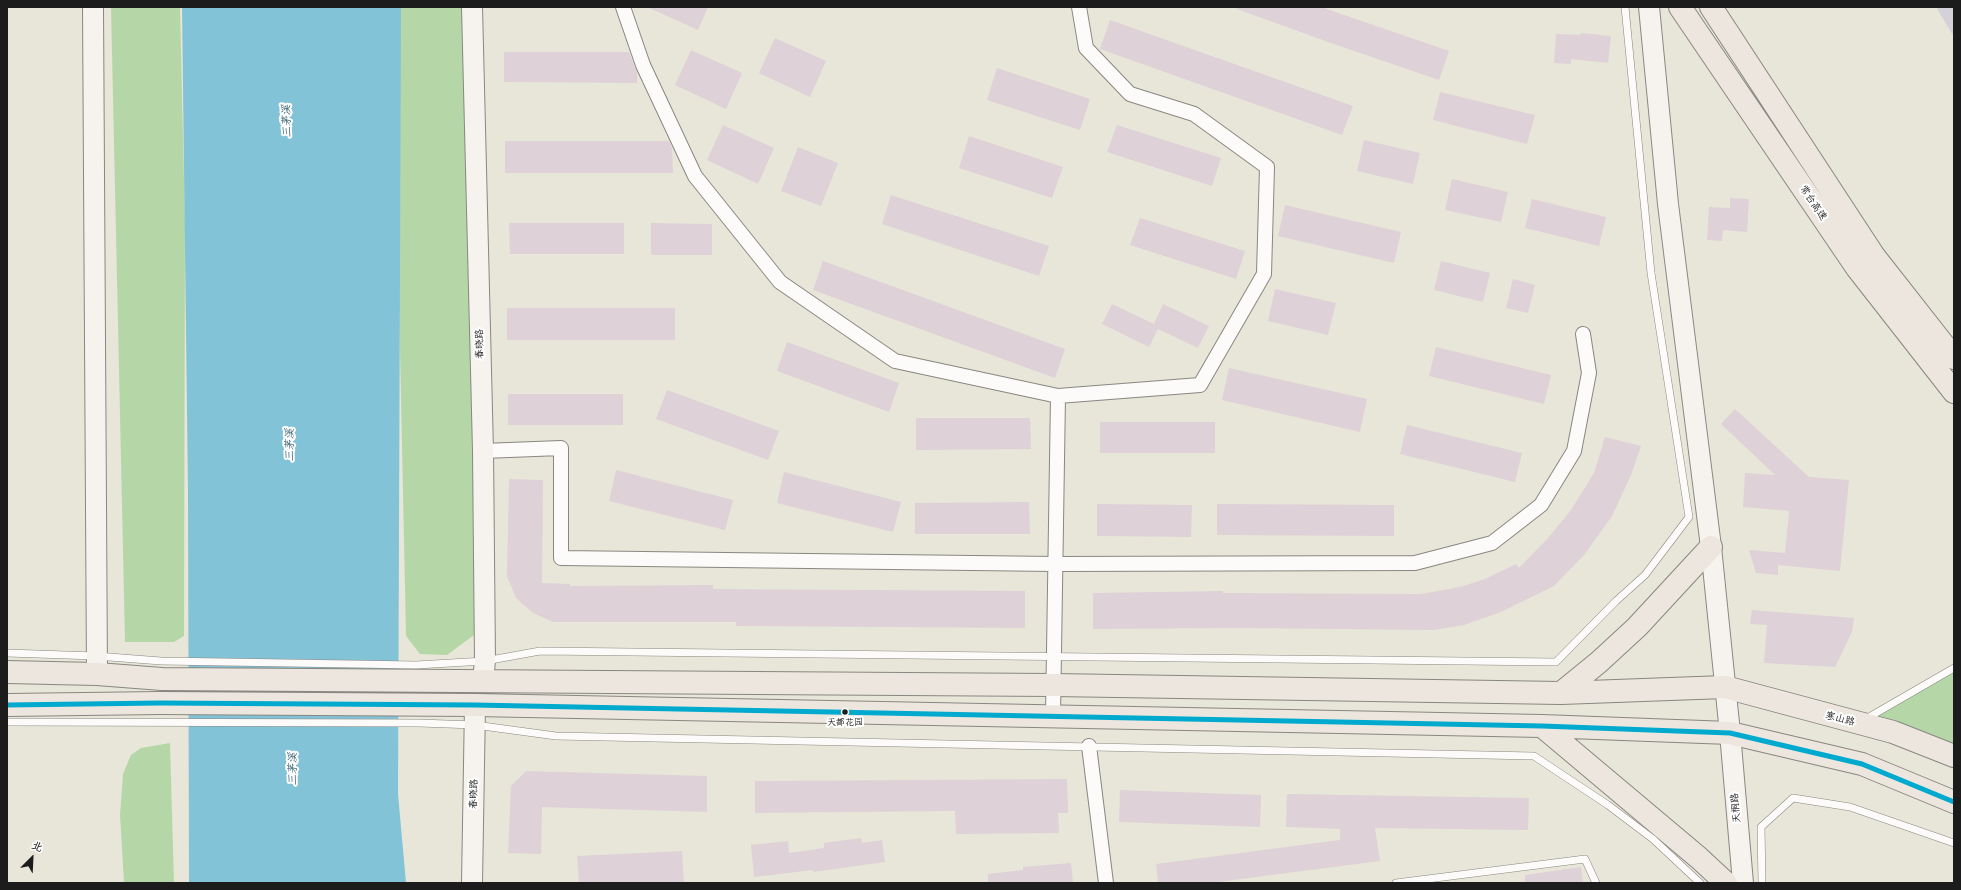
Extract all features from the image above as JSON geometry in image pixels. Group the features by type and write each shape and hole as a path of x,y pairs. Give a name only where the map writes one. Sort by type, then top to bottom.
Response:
{"main road":[{"name":"常台高速","path":"1680,7 1857,268 1954,392"},
{"path":"1711,7 1874,256 1954,358"},
{"path":"1560,693 1599,662 1637,627 1711,547"},
{"name":"寒山路","path":"7,672 96,665 161,670 418,673 484,671 1053,685 1560,693 1725,687 1858,724 1893,732 1954,756"},
{"path":"7,705 160,712 475,715 1053,715 1542,726 1730,733 1862,764 1954,802"},
{"path":"1542,726 1699,858 1726,883"}],"street":[{"path":"94,7 96,665"},
{"name":"春晓路","path":"472,7 483,450 484,671"},
{"path":"623,7 643,65 695,176 780,282 895,360 1058,396 1200,385 1264,274 1267,167 1194,114 1130,94 1086,48 1079,7"},
{"name":"天桐路","path":"1649,7 1668,204 1711,547 1730,733 1743,883"},
{"path":"483,450 561,448 560,558 1055,564 1415,563 1492,543 1541,505 1574,451 1589,373 1583,334"},
{"path":"1053,715 1058,396"},
{"name":"春晓路","path":"472,883 475,715"},
{"path":"1089,746 1106,883"}],"lane":[{"path":"484,671 540,651 1556,662 1616,601 1645,575 1689,517 1651,274 1625,7"},
{"path":"7,653 96,665"},
{"path":"1858,724 1954,668"},
{"path":"7,722 160,712"},
{"path":"475,715 556,736 1534,756 1608,805 1653,839 1700,883"},
{"path":"1762,883 1761,827 1792,798 1850,807 1954,843"},
{"path":"1396,883 1585,859 1596,883"}],"shaded area":[{"path":"1936,7 1954,7 1954,37"}],"green space":[{"path":"111,7 180,7 185,223 184,636 174,642 125,642"},
{"path":"400,7 472,7 475,448 474,635 447,655 420,654 406,636 398,256"},
{"path":"1954,668 1954,756 1858,724"},
{"path":"170,743 174,883 124,883 120,815 123,774 131,755 141,748"}],"water":[{"name":"三茅溪","path":"182,7 401,7 398,794 406,883 189,883 188,493"}],"building":[{"path":"647,7 708,7 698,30"},
{"path":"1237,7 1321,7 1449,51 1439,80 1331,43 1237,9"},
{"path":"1110,20 1353,106 1342,135 1100,49"},
{"path":"1581,33 1611,36 1608,63 1571,59 1571,64 1554,63 1556,34 1580,35"},
{"path":"775,38 826,61 810,97 759,73"},
{"path":"691,50 742,73 726,109 675,85"},
{"path":"504,52 629,52 637,72 637,83 504,82"},
{"path":"997,68 1090,99 1080,130 987,100"},
{"path":"1440,92 1535,115 1527,144 1433,120"},
{"path":"723,125 774,148 758,184 707,160"},
{"path":"1117,125 1221,158 1212,186 1107,152"},
{"path":"969,136 1063,167 1052,198 959,168"},
{"path":"1364,140 1420,153 1413,184 1357,171"},
{"path":"505,141 669,141 672,148 673,173 505,173"},
{"path":"798,147 838,163 821,206 781,191"},
{"path":"1452,179 1508,192 1501,222 1445,210"},
{"path":"891,195 1049,246 1039,276 882,224"},
{"path":"1730,198 1749,199 1747,232 1723,230 1722,241 1707,240 1709,207 1730,208"},
{"path":"1532,199 1606,217 1599,246 1525,228"},
{"path":"1285,205 1401,232 1394,263 1278,236"},
{"path":"1140,218 1245,251 1236,279 1130,245"},
{"path":"509,223 624,223 624,254 510,254"},
{"path":"651,223 712,224 712,255 651,255"},
{"path":"823,261 1065,349 1055,378 813,290"},
{"path":"1441,261 1490,273 1483,302 1434,290"},
{"path":"1513,279 1535,285 1528,313 1506,308"},
{"path":"1275,289 1336,303 1328,335 1268,321"},
{"path":"1112,304 1154,324 1163,304 1209,326 1198,348 1158,329 1149,347 1102,324"},
{"path":"507,308 675,308 675,340 507,340"},
{"path":"787,342 899,383 889,412 777,371"},
{"path":"1436,347 1551,375 1544,404 1429,376"},
{"path":"1229,368 1367,399 1360,432 1222,400"},
{"path":"667,390 779,431 768,460 656,419"},
{"path":"508,394 623,394 623,425 508,425"},
{"path":"1735,409 1809,477 1849,480 1840,571 1778,565 1778,575 1756,573 1749,550 1785,553 1789,511 1743,507 1745,473 1775,475 1721,424"},
{"path":"916,418 1030,418 1031,449 916,450"},
{"path":"1100,422 1215,422 1215,453 1100,453"},
{"path":"1407,425 1522,453 1515,482 1400,454"},
{"path":"1605,437 1641,446 1631,475 1612,516 1584,555 1554,586 1501,612 1464,625 1434,630 1240,628 1093,629 1093,593 1223,591 1223,593 1421,594 1460,587 1485,579 1516,564 1519,568 1548,538 1571,510 1594,473"},
{"path":"616,470 733,500 725,530 609,501"},
{"path":"784,472 901,502 893,532 777,503"},
{"path":"509,479 543,480 542,583 570,584 570,586 713,585 713,589 1025,591 1025,628 736,626 736,622 553,622 533,613 516,598 507,576"},
{"path":"1029,502 1030,534 915,534 915,503"},
{"path":"1097,504 1192,505 1191,537 1097,536"},
{"path":"1217,504 1394,505 1394,536 1217,535"},
{"path":"1752,610 1854,618 1852,632 1835,667 1764,663 1767,625 1750,624"},
{"path":"526,771 707,776 707,812 542,807 541,854 508,853 511,786"},
{"path":"1067,779 1068,813 1058,813 1059,833 956,834 955,811 755,813 755,781"},
{"path":"1120,790 1261,795 1260,827 1119,822"},
{"path":"1287,794 1529,798 1528,830 1375,828 1380,861 1210,883 1158,883 1156,864 1340,840 1340,829 1286,827"},
{"path":"861,838 862,843 882,840 885,862 813,872 813,870 754,877 751,845 788,841 789,853 824,848 824,843"},
{"path":"682,851 684,882 579,883 577,856"},
{"path":"1071,863 1073,883 988,883 988,874 1023,870 1023,867"},
{"path":"1581,867 1583,883 1525,883 1525,875"}],"transit line":[{"path":"7,705 160,703 475,705 1542,726 1730,733 1862,764 1954,802"}],"place":[{"name":"天都花园","path":"845,712"}]}
